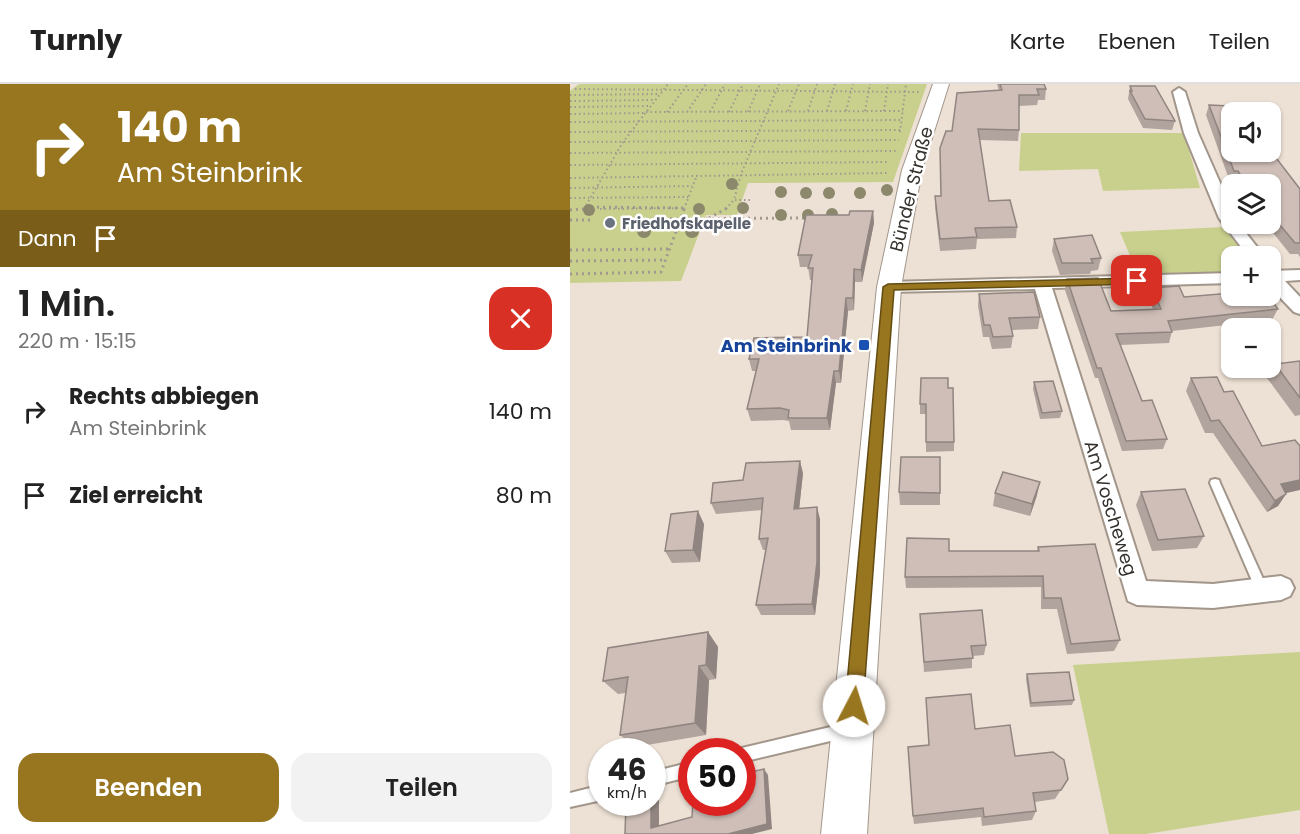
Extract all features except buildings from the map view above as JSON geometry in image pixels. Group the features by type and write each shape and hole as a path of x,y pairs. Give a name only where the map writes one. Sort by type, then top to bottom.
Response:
{"main road":[{"name":"Bünder Straße","path":"844,834 888,287 912,170 932,88"}],"street":[{"path":"1179,92 1191,133 1227,218 1248,246"},
{"path":"1281,276 1300,275"},
{"path":"888,287 1221,278"},
{"name":"Am Voscheweg","path":"1042,284 1137,593 1213,596 1271,589"},
{"path":"1281,287 1300,308"}],"lane":[{"path":"1215,483 1271,589"},
{"path":"756,753 852,730"},
{"path":"570,800 588,796"}],"path":[{"path":"584,209 623,142 668,84"},
{"path":"667,112 688,84"},
{"path":"687,112 706,84"},
{"path":"710,112 724,84"},
{"path":"729,112 743,84"},
{"path":"748,112 760,84"},
{"path":"705,219 730,207 734,200 741,174 779,84"},
{"path":"788,112 799,84"},
{"path":"808,111 817,84"},
{"path":"826,111 835,84"},
{"path":"846,111 853,84"},
{"path":"865,111 870,84"},
{"path":"884,111 888,84"},
{"path":"570,153 899,151 906,84"},
{"path":"575,89 664,88 906,92 932,88"},
{"path":"570,95 660,94"},
{"path":"570,101 655,100"},
{"path":"570,107 651,106"},
{"path":"570,114 903,111"},
{"path":"570,122 902,120"},
{"path":"570,132 901,130"},
{"path":"570,142 899,140"},
{"path":"570,165 888,162"},
{"path":"570,178 887,173"},
{"path":"570,274 661,272 697,175"},
{"path":"570,188 692,186"},
{"path":"570,198 688,197"},
{"path":"734,200 750,200"},
{"path":"570,210 684,208"},
{"path":"634,219 819,218"},
{"path":"570,220 590,220"},
{"path":"570,250 670,249"},
{"path":"570,261 666,260"}],"green space":[{"path":"579,84 927,84 893,182 748,183 737,215 706,215 681,281 570,283 570,91"},
{"path":"1021,133 1184,133 1200,188 1103,191 1098,169 1019,171"},
{"path":"1221,227 1221,234 1229,234 1238,246 1221,246 1221,273 1139,277 1120,232"},
{"path":"1300,652 1300,810 1146,834 1109,834 1073,665"}],"place":[{"name":"Friedhofskapelle","path":"610,223"},
{"name":"Am Steinbrink","path":"864,345"}],"route":[{"path":"854,706 888,287 1137,281"}]}
